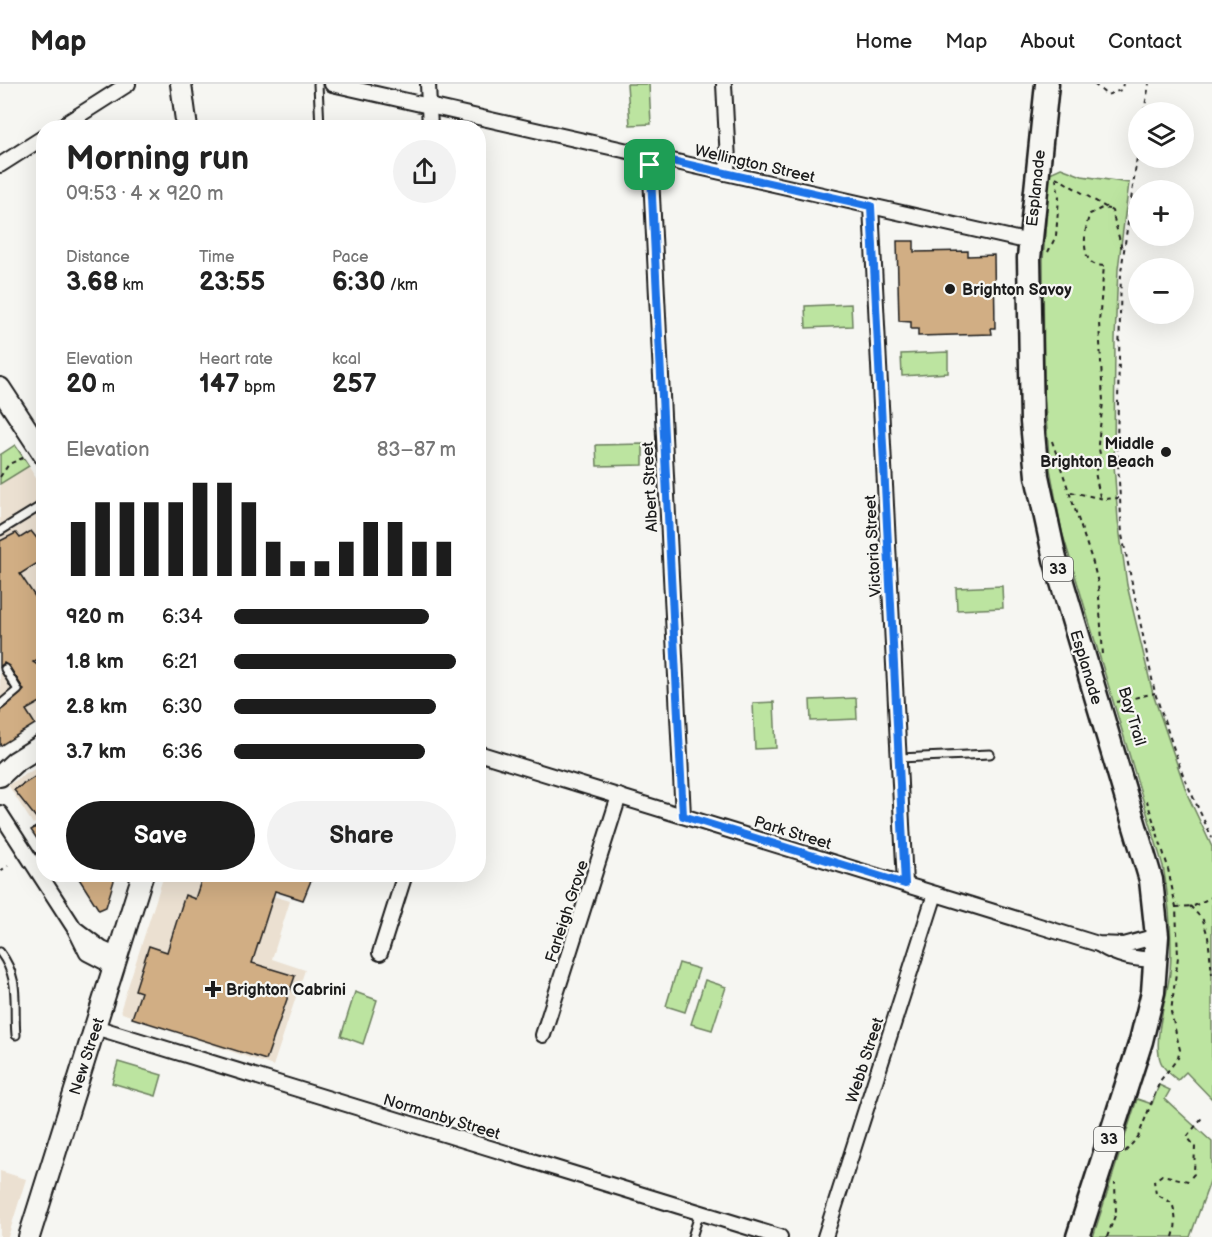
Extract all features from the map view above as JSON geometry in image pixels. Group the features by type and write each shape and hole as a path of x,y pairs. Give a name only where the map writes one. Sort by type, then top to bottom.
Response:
{"main road":[{"path":"181,84 187,120"},
{"path":"187,120 191,84"},
{"name":"Esplanade","path":"1047,84 1030,242 1032,422 1042,504 1055,559 1151,880 1157,936 1153,992 1141,1041 1078,1237"},
{"path":"0,388 34,456"},
{"path":"0,776 8,765 36,749"},
{"name":"New Street","path":"29,1237 141,882"}],"street":[{"path":"72,120 128,84"},
{"name":"Wellington Street","path":"332,84 1030,242"},
{"path":"428,84 429,120"},
{"path":"724,84 728,161 726,173"},
{"path":"0,165 36,142"},
{"name":"Albert Street","path":"650,156 683,816"},
{"name":"Victoria Street","path":"871,206 905,884"},
{"name":"Park Street","path":"486,755 1098,944 1124,945 1157,936"},
{"name":"Farleigh Grove","path":"543,1035 620,796"},
{"path":"2,819 36,870"},
{"path":"44,882 75,929 87,952 116,962"},
{"path":"380,954 402,882"},
{"name":"Webb Street","path":"825,1237 935,894"},
{"name":"Park Street","path":"1098,944 1113,954 1135,959 1156,960"},
{"name":"Normanby Street","path":"95,1027 780,1237"}],"lane":[{"path":"318,84 320,120"},
{"path":"0,531 36,509"},
{"path":"0,705 18,690 6,669"},
{"path":"899,758 990,754"},
{"path":"0,952 14,974 16,1035"},
{"path":"693,1237 700,1212"}],"path":[{"path":"1094,84 1107,95 1121,90 1124,84"},
{"path":"1146,102 1149,84"},
{"path":"1135,168 1123,253 1118,358 1119,498 1124,546 1155,693 1182,772 1212,838"},
{"path":"1056,177 1112,211 1123,253"},
{"path":"1047,259 1056,236 1059,214 1057,186"},
{"path":"1100,497 1095,472 1101,459 1098,444 1103,402 1098,322 1103,295 1104,266 1094,264 1090,260 1084,230 1090,214 1102,208 1108,209"},
{"path":"1051,433 1098,583 1104,660"},
{"path":"0,477 9,464 34,456"},
{"path":"1071,492 1119,498"},
{"path":"1116,702 1155,693"},
{"path":"1124,1155 1138,1137 1160,1081 1180,1052 1171,1012 1178,957 1176,908 1167,864 1147,800"},
{"path":"0,871 8,866"},
{"path":"1176,908 1190,906 1212,897"},
{"path":"1190,906 1203,920 1208,937 1212,974"},
{"path":"1173,1237 1177,1226 1172,1203 1156,1194 1154,1181 1162,1175 1188,1181 1194,1174 1195,1146 1187,1137 1204,1114"},
{"path":"1107,1237 1116,1213 1114,1190 1117,1177"}],"shaded area":[{"path":"15,445 36,478 36,724 0,746 0,455"},
{"path":"36,768 36,822 33,824 8,785"},
{"name":"Brighton Cabrini","path":"162,882 226,882 290,901 272,959 305,970 273,1066 122,1013 121,1008"},
{"path":"0,1171 26,1179 8,1237 0,1237"}],"green space":[{"path":"627,84 649,84 651,124 630,125"},
{"path":"1061,168 1082,176 1128,183 1118,269 1115,339 1114,464 1118,520 1127,585 1153,694 1188,796 1212,847 1212,1099 1186,1072 1178,1080 1161,1063 1158,1046 1171,960 1170,919 1163,866 1062,532 1050,469 1044,392 1043,260 1050,173"},
{"path":"851,304 852,326 806,328 805,306"},
{"path":"948,352 948,373 902,376 901,354"},
{"path":"643,444 643,465 597,466 596,445"},
{"path":"15,445 29,466 0,484 0,455"},
{"path":"1002,586 1003,608 957,610 956,588"},
{"path":"856,698 857,719 811,721 810,700"},
{"path":"774,702 776,748 755,749 753,703"},
{"path":"679,963 699,969 685,1012 666,1006"},
{"path":"705,980 726,987 712,1030 691,1024"},
{"path":"355,992 377,1000 363,1044 341,1036"},
{"path":"118,1062 162,1075 156,1096 112,1083"},
{"path":"1159,1085 1170,1090 1165,1099 1212,1142 1212,1176 1190,1237 1093,1237 1137,1099 1152,1104"}],"building":[{"path":"897,241 914,241 914,252 968,251 968,256 994,255 995,328 991,328 992,334 918,336 918,329 911,329 911,322 899,321"},
{"path":"31,531 36,537 36,564 20,574 36,598 36,660 33,662 36,664 36,704 26,710 35,724 0,746 0,711 24,690 9,666 4,663 0,667 0,541 16,533 20,538"},
{"path":"36,776 36,818 14,790"},
{"path":"36,827 36,837 31,830"},
{"path":"81,882 114,882 106,907 99,910"},
{"name":"Brighton Cabrini","path":"201,882 310,882 303,900 275,891 252,963 295,976 266,1060 132,1018 141,992 135,990 149,946 167,952 185,895 195,899"}],"place":[{"name":"Brighton Savoy","path":"950,289"},
{"name":"Middle Brighton Beach","path":"1166,452"},
{"name":"Brighton Cabrini","path":"213,989"}],"route":[{"path":"650,156 871,206 905,884 683,816 650,165 650,156"}]}
